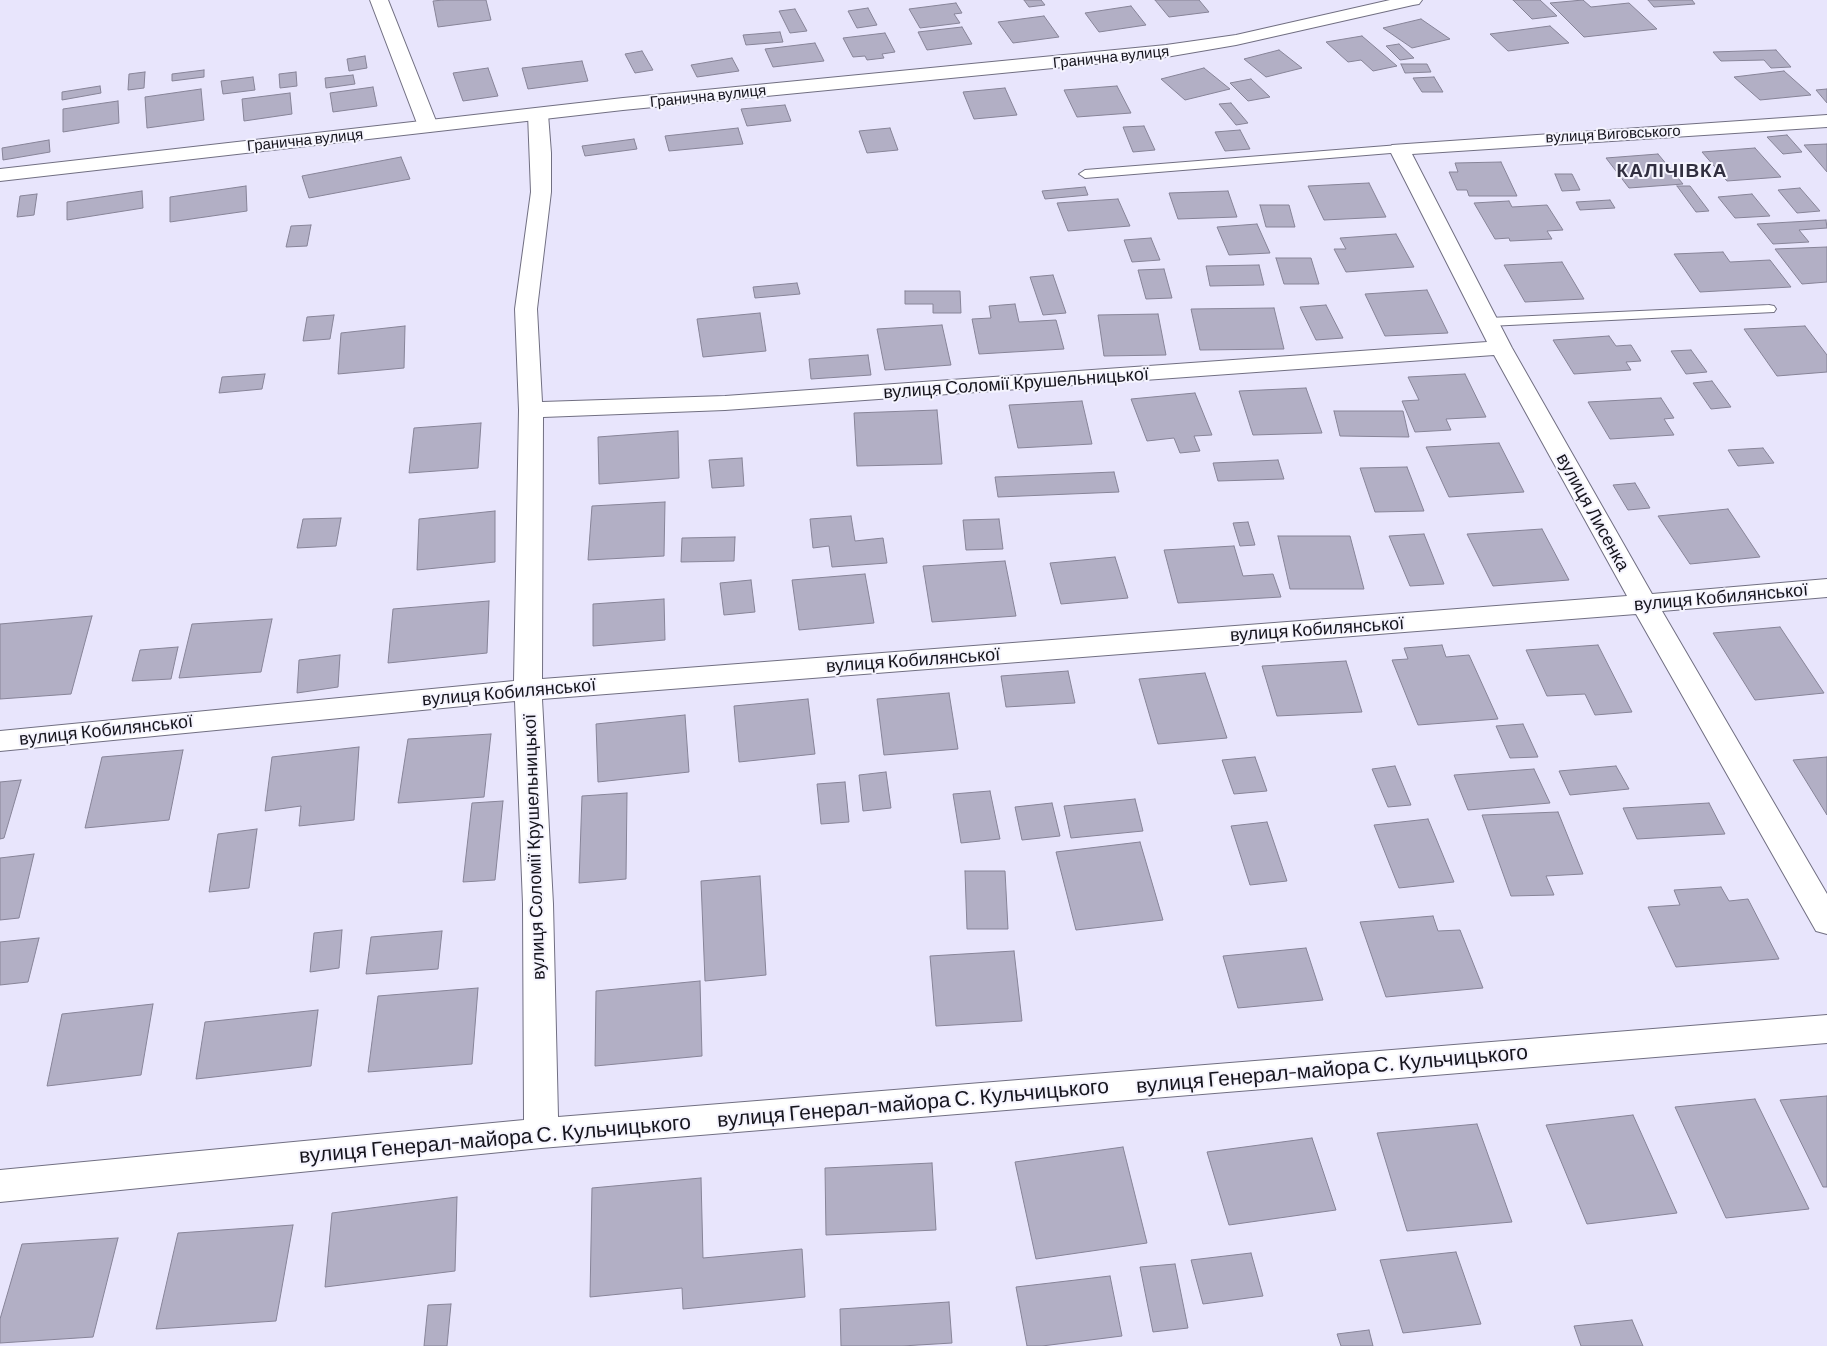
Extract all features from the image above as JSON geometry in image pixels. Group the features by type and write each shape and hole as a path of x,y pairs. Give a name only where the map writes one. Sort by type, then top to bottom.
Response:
{"street":[{"path":"379,0 428,126"},
{"name":"Гранична вулиця","path":"0,174 669,99 1166,51 1236,40 1413,0"},
{"name":"вулиця Соломії Крушельницької","path":"538,114 541,153 540,192 526,309 531,410 528,690 538,904 541,1133"},
{"name":"вулиця Виговського","path":"1399,149 1827,121"},
{"name":"вулиця Лисенка","path":"1399,149 1501,348 1644,604 1827,922"},
{"name":"вулиця Соломії Крушельницької","path":"531,410 725,403 1501,348"},
{"name":"вулиця Кобилянської","path":"0,741 528,690 1644,604 1827,588"},
{"name":"вулиця Генерал-майора С. Кульчицького","path":"0,1186 541,1133 1827,1029"}],"lane":[{"path":"1085,174 1399,149"},
{"path":"1489,322 1769,309"}],"building":[{"path":"486,0 491,20 438,27 433,1"},
{"path":"1024,0 1041,0 1045,5 1029,7"},
{"path":"1155,0 1199,0 1209,12 1169,17"},
{"path":"1513,0 1540,0 1557,16 1532,19"},
{"path":"1583,0 1591,7 1629,3 1657,29 1584,37 1550,3"},
{"path":"1648,0 1692,0 1695,4 1654,7"},
{"path":"956,3 962,13 954,14 960,23 920,28 909,9"},
{"path":"1131,6 1146,25 1099,32 1085,13"},
{"path":"868,8 877,25 857,28 848,11"},
{"path":"795,9 807,31 790,33 779,11"},
{"path":"1044,16 1059,37 1013,43 998,22"},
{"path":"1421,19 1450,39 1412,48 1383,28"},
{"path":"1550,26 1569,43 1508,51 1490,34"},
{"path":"962,27 972,44 927,50 918,32"},
{"path":"780,32 783,42 746,45 743,35"},
{"path":"885,33 895,52 882,54 884,58 867,60 865,56 853,57 843,38"},
{"path":"1362,36 1397,66 1373,71 1361,60 1348,62 1326,42"},
{"path":"815,43 824,61 773,67 765,49"},
{"path":"1399,44 1414,58 1400,60 1386,46"},
{"path":"1279,50 1302,68 1266,77 1244,59"},
{"path":"1776,50 1791,67 1771,68 1764,60 1721,61 1713,52"},
{"path":"642,51 653,70 635,73 625,54"},
{"path":"365,56 367,68 349,71 347,59"},
{"path":"732,58 739,71 697,77 691,65"},
{"path":"582,61 588,81 528,89 522,68"},
{"path":"1401,64 1427,64 1431,72 1405,73"},
{"path":"488,68 498,96 463,101 453,73"},
{"path":"1204,68 1230,89 1185,100 1161,79"},
{"path":"204,70 204,77 172,81 172,74"},
{"path":"1784,71 1811,95 1760,100 1734,77"},
{"path":"145,72 144,88 128,90 129,74"},
{"path":"296,72 297,86 280,88 279,74"},
{"path":"353,75 355,84 326,88 325,78"},
{"path":"253,77 255,90 223,94 221,81"},
{"path":"1434,77 1443,92 1422,92 1413,78"},
{"path":"1251,79 1270,97 1248,101 1230,83"},
{"path":"100,86 101,93 62,100 62,92"},
{"path":"1117,86 1131,113 1077,117 1064,90"},
{"path":"373,87 377,106 333,112 330,93"},
{"path":"1005,88 1017,115 974,119 963,92"},
{"path":"201,89 204,120 147,128 145,97"},
{"path":"1827,89 1827,103 1816,90"},
{"path":"290,93 292,114 244,121 242,99"},
{"path":"118,101 119,123 63,132 63,109"},
{"path":"1231,103 1248,123 1236,125 1219,104"},
{"path":"785,105 791,121 747,126 741,109"},
{"path":"1144,126 1155,150 1133,152 1123,127"},
{"path":"738,128 743,144 669,151 665,136"},
{"path":"890,128 898,150 867,153 859,131"},
{"path":"1240,130 1250,149 1225,151 1215,132"},
{"path":"1787,135 1802,152 1783,154 1767,137"},
{"path":"634,139 637,149 585,156 582,146"},
{"path":"49,140 50,152 3,160 2,148"},
{"path":"1827,144 1827,172 1804,145"},
{"path":"1755,148 1781,177 1727,181 1702,152"},
{"path":"1658,154 1683,184 1629,188 1606,158"},
{"path":"401,157 410,179 309,198 302,176"},
{"path":"1501,162 1517,196 1469,196 1467,190 1457,190 1449,172 1458,172 1455,163"},
{"path":"1555,174 1572,174 1580,190 1562,191"},
{"path":"1369,183 1386,217 1324,220 1308,186"},
{"path":"246,186 247,211 170,222 170,197"},
{"path":"1677,186 1690,186 1709,211 1696,212"},
{"path":"1085,187 1088,195 1045,199 1042,191"},
{"path":"1800,188 1820,211 1797,213 1778,190"},
{"path":"142,191 143,208 67,220 67,202"},
{"path":"1228,191 1237,217 1178,219 1169,193"},
{"path":"37,194 34,215 17,217 20,196"},
{"path":"1752,194 1770,216 1735,218 1718,197"},
{"path":"1118,199 1130,226 1068,231 1057,203"},
{"path":"1610,200 1615,208 1580,210 1576,202"},
{"path":"1509,201 1512,207 1547,205 1563,230 1547,231 1552,239 1510,241 1509,238 1495,239 1474,203"},
{"path":"1260,205 1289,205 1295,227 1266,227"},
{"path":"1826,220 1827,228 1799,230 1809,242 1773,244 1757,224"},
{"path":"1257,224 1270,253 1229,255 1217,227"},
{"path":"311,225 307,246 286,247 291,226"},
{"path":"1396,234 1414,267 1346,272 1334,249 1346,249 1340,238"},
{"path":"1151,238 1160,260 1132,262 1124,240"},
{"path":"1827,247 1827,282 1802,284 1775,249"},
{"path":"1723,252 1730,262 1770,260 1791,287 1700,292 1674,254"},
{"path":"1276,258 1311,258 1319,284 1284,284"},
{"path":"1562,262 1584,299 1525,302 1504,265"},
{"path":"1259,265 1264,285 1210,286 1206,266"},
{"path":"1164,269 1172,298 1146,299 1138,270"},
{"path":"1053,275 1066,313 1043,315 1030,277"},
{"path":"797,283 800,294 755,298 753,287"},
{"path":"1427,290 1448,333 1385,336 1365,294"},
{"path":"905,291 960,291 961,313 933,313 933,304 905,304"},
{"path":"1015,304 1019,322 1056,320 1064,349 979,354 972,319 991,318 989,306"},
{"path":"1326,305 1343,338 1316,340 1300,307"},
{"path":"1274,308 1284,349 1200,350 1191,309"},
{"path":"760,313 766,351 703,357 697,319"},
{"path":"1158,314 1166,355 1104,356 1098,315"},
{"path":"334,315 330,339 303,341 307,317"},
{"path":"942,325 951,365 885,370 877,329"},
{"path":"405,326 404,368 338,374 341,333"},
{"path":"1805,326 1827,355 1827,372 1777,376 1744,329"},
{"path":"1609,336 1616,346 1631,345 1641,361 1626,362 1631,370 1574,374 1553,340"},
{"path":"1691,350 1707,372 1686,374 1671,351"},
{"path":"868,355 871,375 811,379 809,359"},
{"path":"265,374 262,389 219,393 222,377"},
{"path":"1465,374 1486,417 1446,419 1451,430 1415,432 1402,401 1419,400 1408,377"},
{"path":"1712,381 1731,407 1711,409 1693,383"},
{"path":"1306,388 1322,433 1253,435 1239,391"},
{"path":"1195,393 1212,435 1194,436 1200,451 1180,453 1174,438 1147,441 1131,399"},
{"path":"1661,398 1674,418 1664,419 1674,435 1610,439 1588,402"},
{"path":"1082,401 1092,444 1018,448 1009,405"},
{"path":"937,410 942,464 857,466 854,413"},
{"path":"1334,411 1403,411 1409,437 1340,436"},
{"path":"481,423 478,468 409,473 414,428"},
{"path":"678,431 679,478 599,484 598,437"},
{"path":"1499,443 1524,492 1449,497 1426,447"},
{"path":"1763,448 1774,463 1738,466 1728,450"},
{"path":"742,458 744,486 712,488 709,460"},
{"path":"1278,460 1284,479 1218,481 1213,463"},
{"path":"1407,467 1424,511 1375,512 1360,468"},
{"path":"1114,472 1119,492 998,497 995,477"},
{"path":"1635,483 1650,508 1628,510 1613,485"},
{"path":"665,502 664,556 588,560 592,506"},
{"path":"1728,509 1760,557 1690,564 1658,516"},
{"path":"495,511 495,562 417,570 419,519"},
{"path":"851,516 855,541 883,538 887,563 832,567 829,546 813,548 810,519"},
{"path":"341,518 336,546 297,548 303,519"},
{"path":"999,519 1003,549 966,550 963,520"},
{"path":"1248,522 1255,545 1240,546 1233,523"},
{"path":"1542,529 1569,580 1493,586 1467,534"},
{"path":"1424,534 1444,584 1410,586 1389,536"},
{"path":"1278,536 1350,536 1364,589 1290,589"},
{"path":"735,537 734,561 681,562 682,538"},
{"path":"1234,546 1243,576 1273,574 1281,597 1178,603 1164,550"},
{"path":"1115,557 1128,598 1061,604 1050,563"},
{"path":"1005,561 1016,616 932,622 923,566"},
{"path":"865,574 874,623 799,630 792,580"},
{"path":"751,580 755,612 724,615 720,583"},
{"path":"664,599 665,640 593,646 593,604"},
{"path":"489,601 487,653 388,663 393,609"},
{"path":"92,616 71,694 0,699 0,624"},
{"path":"272,619 261,672 179,678 192,624"},
{"path":"1780,627 1824,693 1755,700 1713,633"},
{"path":"1442,645 1446,657 1469,655 1498,719 1418,725 1392,660 1408,659 1404,648"},
{"path":"1598,645 1632,712 1595,715 1585,694 1547,696 1526,650"},
{"path":"178,647 171,679 132,681 140,650"},
{"path":"340,655 338,687 297,693 299,660"},
{"path":"1346,661 1362,712 1277,716 1262,666"},
{"path":"1068,671 1075,703 1006,707 1001,676"},
{"path":"1205,673 1227,738 1158,744 1139,679"},
{"path":"949,693 958,749 884,755 877,699"},
{"path":"808,699 815,754 739,762 734,706"},
{"path":"685,715 689,772 598,782 596,724"},
{"path":"1523,724 1538,757 1510,758 1496,726"},
{"path":"491,734 484,797 398,803 408,739"},
{"path":"359,747 354,820 299,826 301,806 265,811 272,757"},
{"path":"183,750 169,820 85,828 102,757"},
{"path":"1255,757 1267,791 1234,794 1222,760"},
{"path":"1827,757 1827,815 1793,760"},
{"path":"1395,766 1411,805 1388,807 1372,769"},
{"path":"1616,766 1629,789 1570,795 1559,771"},
{"path":"1534,769 1550,803 1468,810 1454,775"},
{"path":"886,772 891,808 863,811 859,775"},
{"path":"21,780 4,838 0,839 0,782"},
{"path":"845,782 849,822 821,824 817,784"},
{"path":"990,791 1000,839 961,843 953,794"},
{"path":"627,793 626,879 579,883 582,796"},
{"path":"1135,799 1143,831 1071,838 1064,806"},
{"path":"503,801 495,880 463,882 472,803"},
{"path":"1052,803 1060,836 1022,840 1015,807"},
{"path":"1709,803 1725,834 1637,839 1623,808"},
{"path":"1558,812 1583,874 1546,876 1554,895 1511,896 1482,815"},
{"path":"1428,819 1454,882 1399,888 1374,825"},
{"path":"1267,822 1287,881 1250,885 1231,826"},
{"path":"257,829 249,888 209,892 218,834"},
{"path":"1140,842 1163,920 1076,930 1056,852"},
{"path":"34,854 19,918 0,920 0,858"},
{"path":"965,871 1005,871 1008,929 967,929"},
{"path":"760,876 766,975 705,981 701,881"},
{"path":"1721,887 1729,901 1748,899 1779,959 1676,967 1648,907 1680,905 1674,890"},
{"path":"1433,916 1438,931 1460,930 1483,988 1386,997 1360,922"},
{"path":"342,930 339,968 310,972 314,933"},
{"path":"442,931 438,969 366,974 371,937"},
{"path":"39,938 28,982 0,985 0,942"},
{"path":"1306,948 1323,1000 1238,1008 1223,956"},
{"path":"1014,951 1022,1021 936,1026 930,956"},
{"path":"700,981 702,1056 595,1066 596,991"},
{"path":"478,988 472,1064 368,1072 378,996"},
{"path":"153,1004 141,1075 47,1086 62,1014"},
{"path":"318,1010 311,1066 196,1079 205,1022"},
{"path":"1827,1096 1827,1187 1823,1187 1780,1100"},
{"path":"1755,1099 1809,1209 1726,1218 1675,1107"},
{"path":"1633,1115 1677,1213 1587,1224 1546,1125"},
{"path":"1477,1124 1512,1222 1407,1231 1377,1133"},
{"path":"1312,1138 1336,1210 1229,1225 1207,1152"},
{"path":"1123,1147 1147,1243 1036,1259 1015,1162"},
{"path":"932,1163 936,1230 826,1235 825,1168"},
{"path":"701,1178 703,1258 802,1249 805,1297 683,1309 682,1288 590,1297 592,1188"},
{"path":"457,1197 455,1271 325,1287 332,1213"},
{"path":"293,1225 276,1321 156,1329 178,1233"},
{"path":"118,1238 93,1337 0,1343 0,1319 22,1244"},
{"path":"1456,1252 1481,1324 1403,1333 1380,1260"},
{"path":"1251,1253 1263,1296 1203,1304 1191,1260"},
{"path":"1175,1264 1188,1328 1153,1332 1140,1267"},
{"path":"1110,1276 1122,1336 1042,1346 1027,1346 1016,1287"},
{"path":"949,1302 952,1343 902,1346 841,1346 840,1309"},
{"path":"451,1304 447,1346 424,1346 428,1305"},
{"path":"1632,1320 1643,1346 1581,1346 1574,1326"},
{"path":"1369,1330 1373,1346 1341,1346 1337,1334"}],"district":[{"name":"КАЛІЧІВКА","path":"1672,171"}]}
